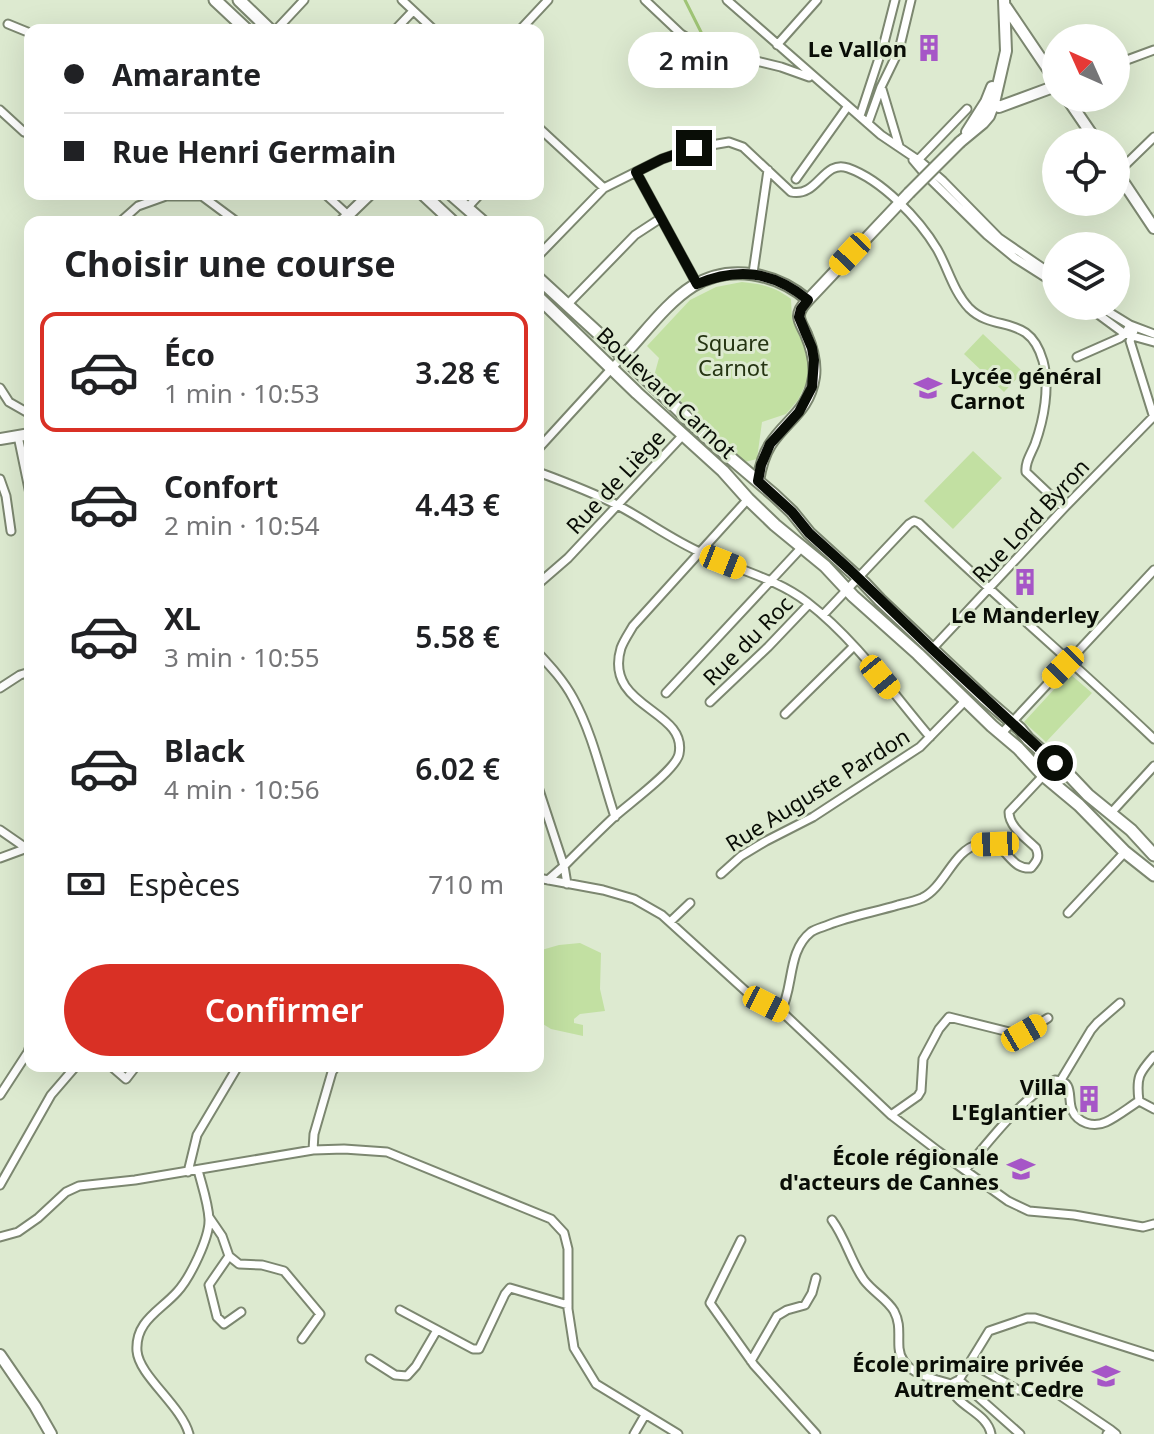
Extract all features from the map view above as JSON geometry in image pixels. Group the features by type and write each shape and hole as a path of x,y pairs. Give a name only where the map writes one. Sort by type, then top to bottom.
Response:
{"main road":[{"path":"215,0 241,24"},
{"path":"239,0 264,24"},
{"path":"1005,3 1042,62"},
{"path":"980,120 989,116 994,103 1005,40 1005,3"},
{"path":"1005,40 1013,31 1025,35"},
{"path":"758,481 770,444 799,412 812,387 814,360 799,317 801,309 899,202 980,120 1002,59"},
{"path":"993,85 991,101 999,107 1042,90"},
{"path":"1130,193 1154,228"},
{"path":"348,216 364,200"},
{"path":"429,200 447,216"},
{"path":"458,200 476,216"},
{"path":"623,356 682,295 697,284 726,275 753,273 784,283 808,300"},
{"name":"Boulevard Carnot","path":"544,284 713,443 792,512 809,533 1154,855"},
{"name":"Boulevard Carnot","path":"544,303 723,471 781,530 825,566 1043,775 1154,875"},
{"path":"611,345 628,344 641,336"},
{"path":"0,439 24,435"},
{"path":"0,1355 51,1434"}],"street":[{"path":"282,24 304,0"},
{"path":"402,0 427,24"},
{"path":"526,24 548,0"},
{"path":"645,0 681,34 704,48 781,67 815,79"},
{"path":"727,0 815,79 914,159 999,238 1042,267"},
{"path":"777,45 817,0"},
{"path":"860,116 895,0"},
{"path":"868,123 899,50 911,0"},
{"path":"401,24 413,11"},
{"path":"8,24 24,31"},
{"path":"1130,59 1154,50"},
{"path":"781,67 788,55"},
{"path":"871,81 881,87 899,148"},
{"path":"796,179 848,106"},
{"path":"914,159 967,109"},
{"path":"0,110 24,132"},
{"path":"544,134 604,188"},
{"path":"1130,159 1154,137"},
{"path":"544,250 604,188 662,159 694,148 729,142 743,147 791,192 807,191 829,170 847,167 899,202 920,225 937,249 960,297 971,310 984,319 1025,331 1038,345 1044,364 1046,392 1042,424 1025,465 1026,472 1064,508"},
{"path":"753,273 768,170"},
{"path":"636,172 697,284"},
{"path":"948,191 987,235 1042,275"},
{"path":"127,216 138,206 152,200"},
{"path":"207,200 229,216"},
{"path":"330,200 343,216"},
{"path":"467,208 474,200"},
{"path":"567,305 635,235 661,218"},
{"path":"1107,320 1128,335 1154,342"},
{"path":"1122,320 1154,334"},
{"path":"1132,326 1128,335 1154,417"},
{"path":"1077,357 1128,335"},
{"path":"544,442 623,356"},
{"path":"0,388 9,402 24,411"},
{"name":"Rue Lord Byron","path":"932,649 1154,417"},
{"name":"Rue de Liège","path":"544,579 568,558 684,434"},
{"path":"18,436 24,465"},
{"path":"544,474 617,505 700,553 789,590 823,615 854,646 930,737"},
{"path":"0,479 11,531"},
{"path":"548,880 666,773 679,756 676,733 627,691 621,678 621,647 633,626 748,499"},
{"path":"823,615 914,521 1154,739"},
{"path":"666,693 803,546"},
{"path":"1001,734 1154,570"},
{"name":"Rue du Roc","path":"710,702 809,604"},
{"path":"785,714 854,646"},
{"path":"544,659 573,697 585,723 615,817"},
{"path":"0,688 24,674"},
{"name":"Rue Auguste Pardon","path":"721,874 741,856 813,817 908,755 966,700"},
{"path":"781,1011 787,999 795,953 810,932 838,920 924,897 964,852 978,844 995,844 1005,850 1017,865 1031,868 1037,861 1036,848 1011,823 1009,812 1055,763"},
{"path":"1111,813 1154,766"},
{"path":"544,805 567,884"},
{"path":"0,830 24,845"},
{"path":"0,858 24,849"},
{"path":"1068,913 1125,852"},
{"path":"544,879 634,899 670,922 750,995 781,1011 891,1115 1008,1201 1029,1211 1143,1227 1154,1224"},
{"path":"670,922 690,903"},
{"path":"1061,1080 1097,1023 1120,1003"},
{"path":"891,1115 921,1091 923,1059 949,1017 1017,1034 1048,1018"},
{"path":"1139,1101 1136,1083 1140,1071 1154,1056"},
{"path":"0,1095 24,1058"},
{"path":"0,1185 51,1095 71,1072"},
{"path":"188,1172 197,1135 234,1072"},
{"path":"313,1150 314,1134 332,1072"},
{"path":"965,1170 1020,1108 1055,1080 1061,1080 1067,1086 1072,1110 1081,1121 1093,1125 1105,1122 1139,1101"},
{"path":"1139,1101 1154,1109"},
{"path":"0,1237 18,1232 66,1192 79,1186 188,1172 313,1150 387,1152 551,1219 564,1233 568,1249 568,1305 574,1348 596,1384 678,1434"},
{"path":"198,1170 209,1217 222,1236 229,1256 239,1264 262,1265 284,1271 320,1314 302,1339"},
{"path":"189,1434 184,1419 145,1371 137,1355 137,1342 141,1328 153,1312 178,1291 186,1279 206,1238 209,1217"},
{"path":"832,1220 862,1277 897,1316 899,1350 903,1361 912,1370 927,1377 955,1382 1020,1434"},
{"path":"741,1240 710,1303 751,1361 816,1434"},
{"path":"229,1256 209,1285 217,1317 224,1324 241,1312"},
{"path":"751,1361 777,1316 805,1305 816,1278"},
{"path":"400,1310 473,1349 479,1349 510,1288 568,1305"},
{"path":"991,1434 984,1420 951,1389 988,1332 1035,1318 1154,1356"},
{"path":"370,1359 395,1375 407,1376 437,1330"},
{"path":"983,1370 1018,1390 1055,1392 1111,1433"},
{"path":"634,1434 645,1415"}],"green space":[{"name":"Square Carnot","path":"742,282 768,287 791,299 792,319 808,362 808,379 798,400 786,414 762,422 757,459 745,462 654,376 659,358 647,346 690,300 716,287"},
{"path":"983,334 1023,372 1004,392 964,354"},
{"path":"973,451 1002,478 953,529 924,501"},
{"path":"1069,673 1092,693 1046,742 1024,722"},
{"path":"580,943 601,953 600,989 605,1011 580,1014 574,1019 574,1023 583,1025 583,1036 544,1025 544,949"}],"waterway":[{"path":"685,0 704,38 715,45 737,49"}],"place":[{"name":"Le Vallon","path":"929,48"},
{"name":"Lycée général Carnot","path":"928,388"},
{"name":"Le Manderley","path":"1025,582"},
{"name":"Villa L'Eglantier","path":"1089,1099"},
{"name":"École régionale d'acteurs de Cannes","path":"1021,1169"},
{"name":"École primaire privée Autrement Cedre","path":"1106,1376"}],"route":[{"path":"694,148 636,172 697,284 718,276 753,273 784,283 808,300 799,317 812,348 814,380 799,412 765,453 758,481 830,553 1055,763"}]}
